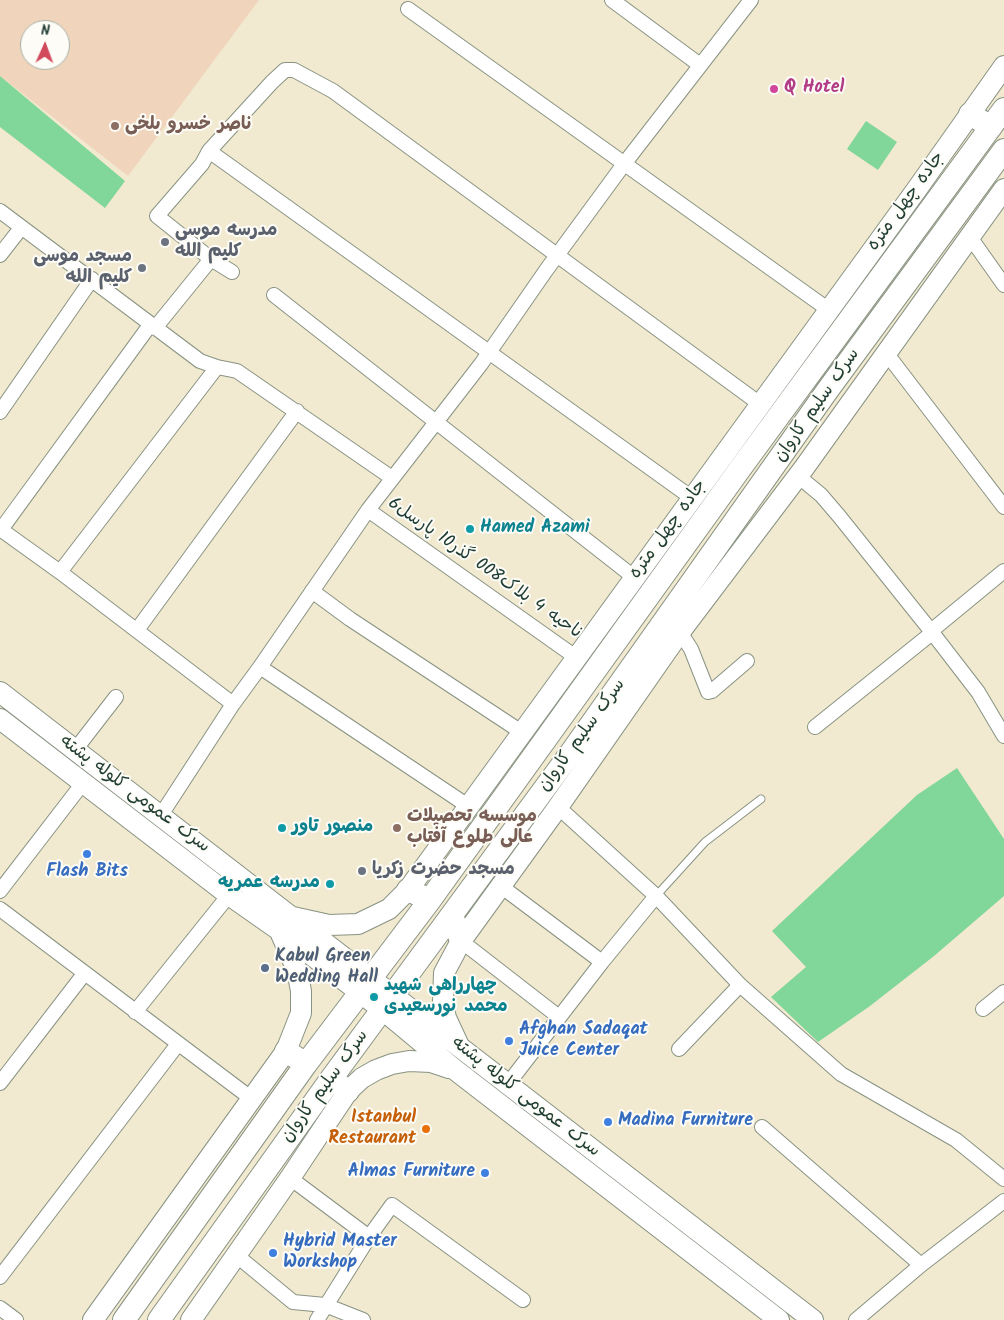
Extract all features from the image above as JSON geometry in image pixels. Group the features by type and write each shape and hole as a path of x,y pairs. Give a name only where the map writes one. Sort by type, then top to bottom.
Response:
{"main road":[{"path":"124,1320 306,1064 430,900 808,377 998,118 970,114"},
{"name":"سرک سلیم کاروان","path":"159,1320 340,1085 388,1003 587,730 827,391 1004,150"},
{"path":"808,377 827,391"},
{"path":"408,890 430,900"},
{"path":"452,916 460,941"},
{"path":"286,1051 306,1064"}],"street":[{"path":"612,0 700,65"},
{"path":"161,815 233,704 368,510 489,352 624,164 751,0"},
{"path":"408,9 420,15 624,164 829,310"},
{"name":"جاده چهل متره","path":"286,923 329,926 358,924 389,908 408,890 578,658 1004,66"},
{"path":"232,272 211,259 157,216 202,164 209,151 272,82 286,70 294,70 334,92 760,404"},
{"path":"209,151 692,498"},
{"path":"459,1046 446,1018 443,1003 444,973 460,941 502,887 680,632 798,476 1004,189"},
{"path":"0,211 92,279 152,327 200,361 237,371 392,478"},
{"path":"0,256 21,228"},
{"path":"970,237 1004,286"},
{"path":"211,259 152,327 0,530 60,572 233,704"},
{"path":"0,412 92,279"},
{"path":"274,295 635,578"},
{"path":"887,354 1004,507"},
{"path":"60,572 217,367"},
{"path":"137,630 297,411"},
{"path":"798,476 821,495 840,516 978,692 1003,733"},
{"name":"ناحیه 4 بلاک008 گذر10 پارسل6","path":"368,510 578,658"},
{"path":"815,727 1004,571"},
{"path":"312,591 350,619 523,733"},
{"path":"680,632 691,649 708,692 712,692 747,661"},
{"path":"260,667 468,806"},
{"name":"سرک عمومی کلوله پشته","path":"0,692 161,815 286,923 388,1003 459,1046 804,1317"},
{"path":"75,750 116,697"},
{"name":"سرک عمومی کلوله پشته","path":"0,718 229,895 286,923"},
{"path":"0,891 84,783"},
{"path":"558,808 656,896 740,985 841,1074 956,1140 1004,1179"},
{"path":"502,887 602,962"},
{"path":"135,1012 229,895"},
{"path":"508,1085 602,962 656,896"},
{"path":"0,909 252,1099"},
{"path":"93,1320 286,1051 301,1013 301,992 286,923"},
{"path":"460,941 559,1017"},
{"path":"0,1083 84,974"},
{"path":"679,1049 740,985"},
{"path":"983,1009 1004,992"},
{"name":"سرک عمومی کلوله پشته","path":"388,1003 454,1069 779,1320"},
{"path":"0,1277 178,1044"},
{"path":"191,1320 290,1178 340,1085 362,1078 392,1064 409,1061 431,1062 454,1069"},
{"path":"762,1127 921,1265"},
{"path":"290,1178 369,1237"},
{"path":"856,1320 921,1265 1004,1202"},
{"path":"317,1320 369,1237 392,1205 523,1300"},
{"path":"236,1255 294,1302 325,1305 363,1320"},
{"path":"0,1308 16,1320"}],"lane":[{"path":"656,896 705,842 760,799"}],"shaded area":[{"name":"ناصر خسرو بلخی","path":"0,0 259,0 128,176 0,76"}],"green space":[{"path":"0,76 125,181 105,208 0,127"},
{"path":"866,121 897,142 878,170 847,149"},
{"path":"957,768 1004,839 1004,896 934,956 870,1006 818,1042 771,997 806,967 772,931 917,795"}],"place":[{"name":"Q Hotel","path":"774,89"},
{"name":"ناصر خسرو بلخی","path":"115,126"},
{"name":"مدرسه موسی کلیم الله","path":"165,242"},
{"name":"مسجد موسی کلیم الله","path":"142,268"},
{"name":"Hamed Azami","path":"470,529"},
{"name":"منصور تاور","path":"282,828"},
{"name":"موسسه تحصیلات عالی طلوع آفتاب","path":"397,828"},
{"name":"Flash Bits","path":"87,854"},
{"name":"مسجد حضرت زکریا","path":"362,871"},
{"name":"مدرسه عمریه","path":"330,884"},
{"name":"Kabul Green Wedding Hall","path":"265,968"},
{"name":"چهارراهی شهید محمد نورسعیدی","path":"374,997"},
{"name":"Afghan Sadaqat Juice Center","path":"509,1041"},
{"name":"Madina Furniture","path":"608,1122"},
{"name":"Istanbul Restaurant","path":"426,1129"},
{"name":"Almas Furniture","path":"485,1173"},
{"name":"Hybrid Master Workshop","path":"273,1253"}]}
